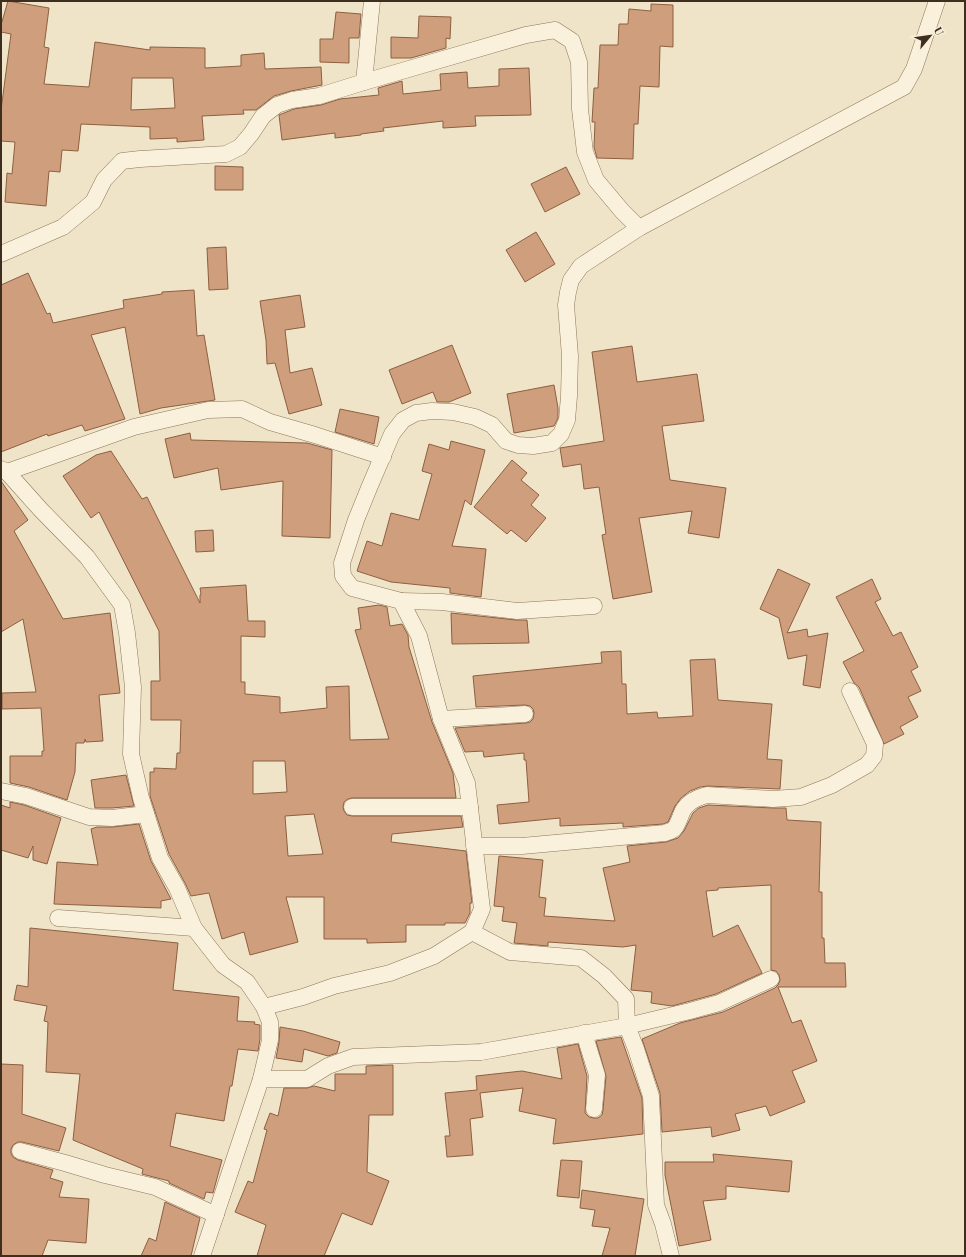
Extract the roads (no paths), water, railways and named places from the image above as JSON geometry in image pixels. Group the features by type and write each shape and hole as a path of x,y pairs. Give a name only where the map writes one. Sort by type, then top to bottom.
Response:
{"street":[{"path":"364,82 372,1"},
{"path":"594,606 517,611 442,602 401,601 352,588 344,576 342,563 356,520 392,434 403,420 416,413 432,411 453,412 475,417 492,425 506,441 518,445 533,446 552,443 562,434 567,420 570,396 570,356 566,305 571,280 581,266 639,228 904,87 914,69 936,1"},
{"path":"1,254 63,227 93,202 104,180 122,161 226,154 240,148 263,116 277,105 292,100 319,96 526,34 555,30 572,41 580,62 580,109 585,152 596,180 622,211 639,228"},
{"path":"202,1256 261,1079 270,1040 270,1022 264,1007 247,982 223,965 194,928 177,888 160,858 141,798 132,754 133,687 127,633 122,605 88,557 40,510 4,470 134,427 208,410 242,409 270,422 382,457"},
{"path":"264,1007 334,986 390,973 434,956 472,932 482,910 467,783 440,719 419,636 401,601"},
{"path":"474,846 522,846 665,833 673,830 682,811 691,800 701,796 707,795 773,799 801,797 832,785 867,764 874,756 875,744 850,692"},
{"path":"440,719 524,714"},
{"path":"1,791 26,796 89,817 112,818 146,814"},
{"path":"352,807 470,807"},
{"path":"58,918 194,928"},
{"path":"472,932 510,952 581,958 604,976 626,999 627,1026 651,1096 656,1205 663,1224 671,1256"},
{"path":"261,1079 307,1079 328,1066 352,1057 481,1052 627,1026 719,1003 771,979"},
{"path":"584,1034 597,1075 594,1109"},
{"path":"20,1151 155,1188 216,1215"}]}
